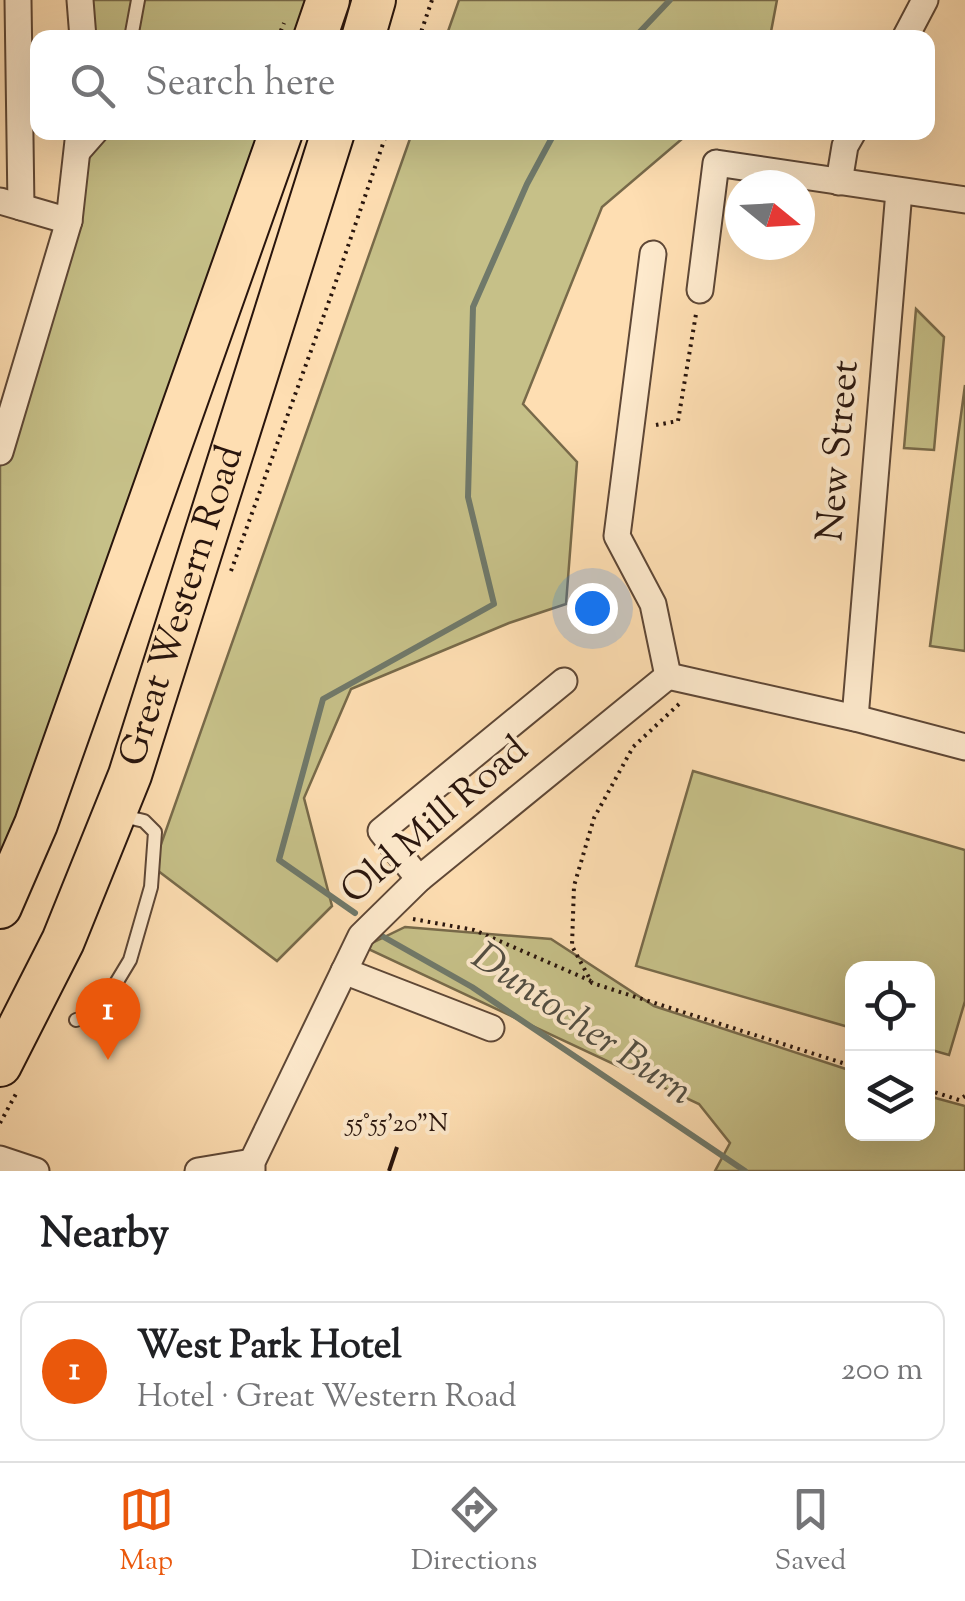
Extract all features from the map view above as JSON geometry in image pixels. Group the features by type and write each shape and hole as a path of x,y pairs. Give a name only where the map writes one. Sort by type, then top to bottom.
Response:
{"main road":[{"path":"318,30 328,0"},
{"path":"365,30 374,0"},
{"name":"Great Western Road","path":"0,907 36,824 278,140"},
{"name":"Great Western Road","path":"0,1065 64,941 116,814 329,140"}],"street":[{"path":"18,0 11,204 69,221"},
{"path":"80,0 82,30"},
{"path":"909,30 925,0"},
{"path":"0,452 69,221 79,140"},
{"path":"839,182 848,140"},
{"path":"700,290 716,162 965,200"},
{"name":"New Street","path":"855,718 899,192"},
{"path":"653,254 617,536 653,604 668,676 855,718 965,748"},
{"name":"Old Mill Road","path":"252,1167 361,936 419,879 668,676"},
{"path":"419,879 381,831 564,681"},
{"path":"344,971 492,1028"},
{"path":"0,1159 36,1171"},
{"path":"198,1171 252,1167"}],"lane":[{"path":"132,30 138,0"},
{"path":"76,162 95,140"},
{"path":"76,1020 98,1012 130,960 150,887 155,832 144,821 116,814"}],"path":[{"path":"422,30 432,0"},
{"path":"631,429 678,421 700,290"},
{"path":"591,981 572,946 574,886 594,818 632,747 675,706 700,696 711,686"},
{"path":"383,914 474,930 591,981 845,1064"},
{"path":"935,1092 960,1100 965,1096"}],"shaded area":[{"path":"80,0 328,0 318,30 82,30"},
{"path":"459,0 777,0 771,30 448,30"},
{"path":"77,140 278,140 0,907 0,452"},
{"path":"410,140 681,140 602,207 523,404 577,462 566,604 509,623 351,689 304,798 332,906 277,961 153,867"},
{"path":"916,309 944,337 934,450 904,448"},
{"path":"965,385 965,651 930,646"},
{"path":"693,771 965,850 965,1001 949,1055 935,1051 935,961 845,961 845,1026 636,966"},
{"path":"405,927 551,939 654,1006 845,1069 845,1141 935,1141 935,1098 965,1106 965,1171 715,1171 730,1143 699,1104 364,947"}],"waterway":[{"name":"Duntocher Burn","path":"642,30 670,0"},
{"name":"Duntocher Burn","path":"355,913 279,860 323,699 494,604 468,497 473,307 551,140"},
{"name":"Duntocher Burn","path":"382,936 472,987 745,1171"}],"place":[{"name":"West Park Hotel","path":"108,1060"}]}
